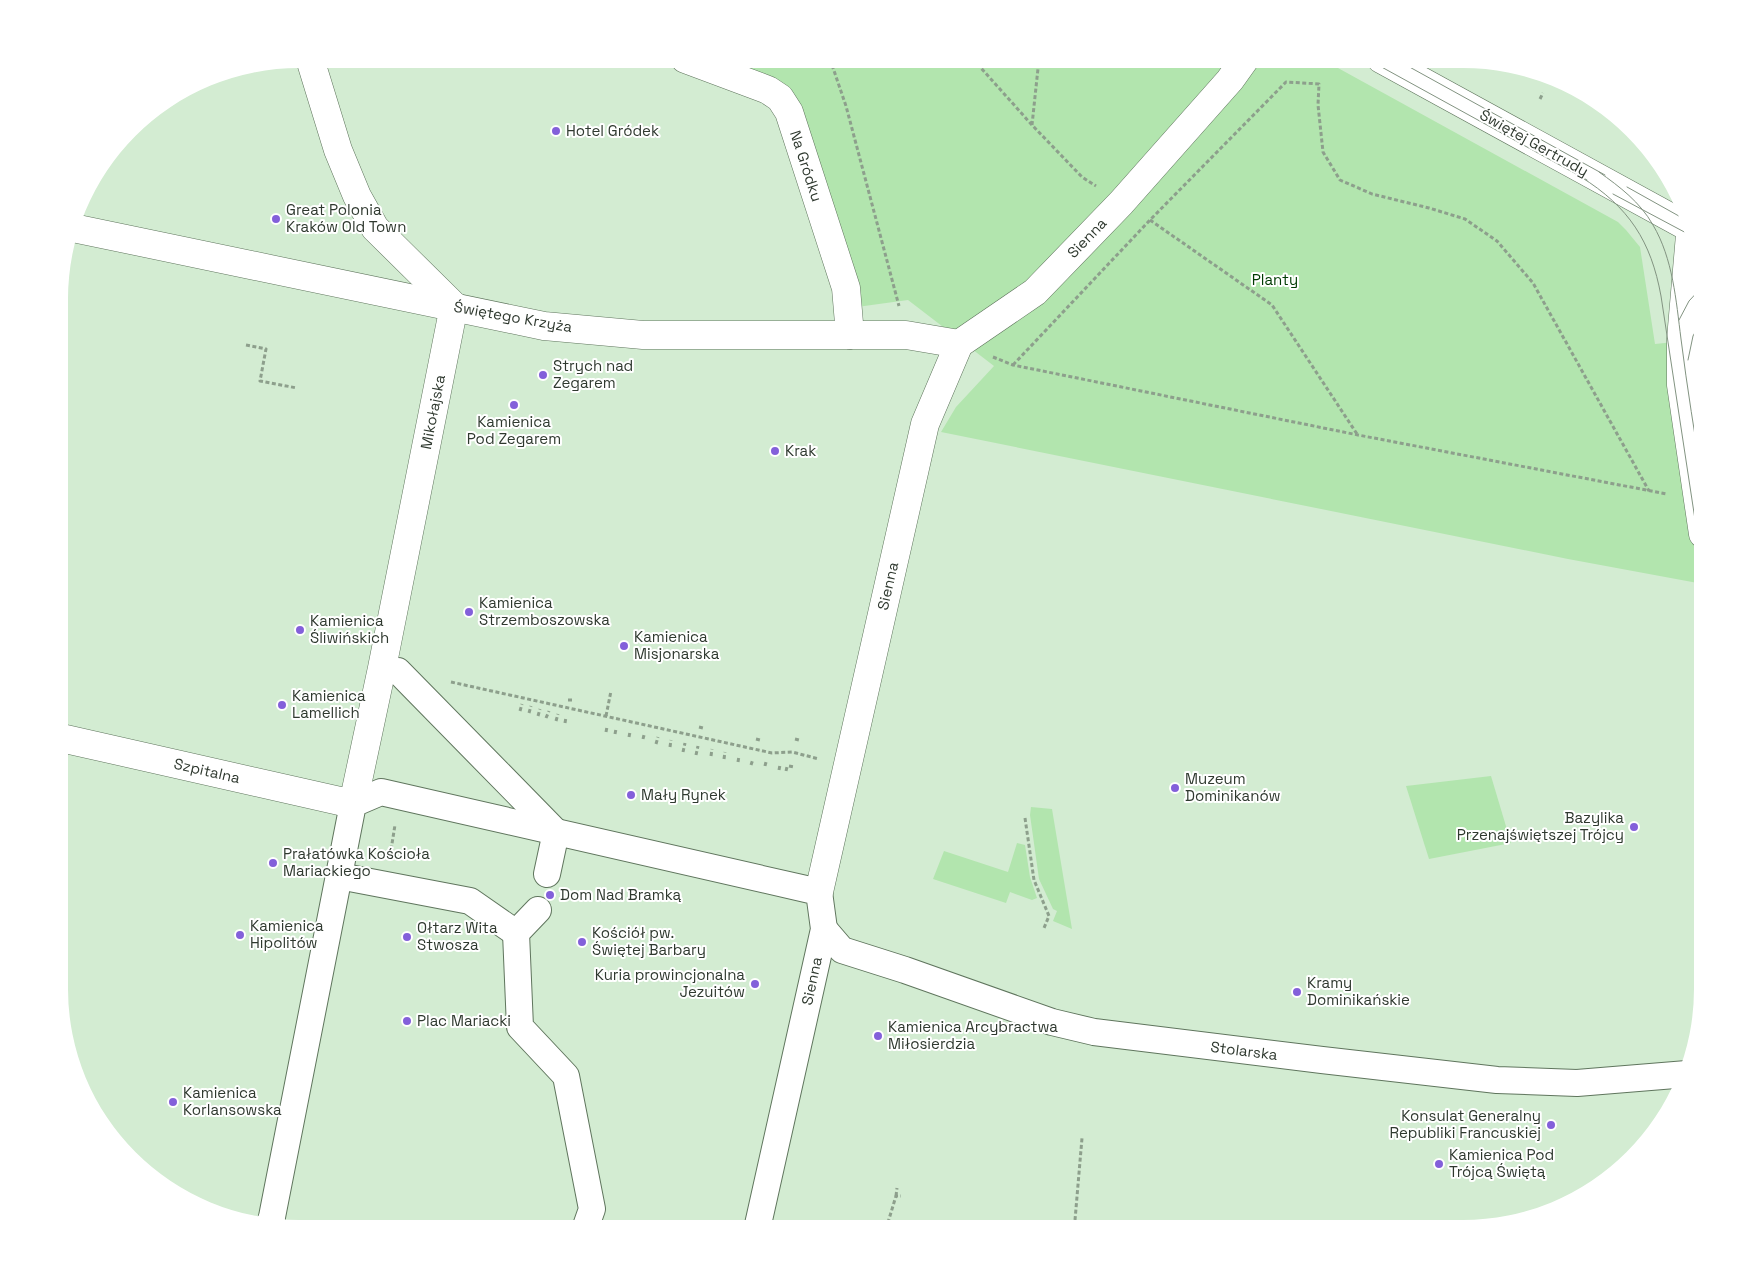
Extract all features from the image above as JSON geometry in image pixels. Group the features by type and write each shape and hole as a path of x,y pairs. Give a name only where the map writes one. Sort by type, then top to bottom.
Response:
{"street":[{"path":"313,68 338,150 357,196 375,228 454,306"},
{"name":"Na Gródku","path":"709,68 768,90 780,98 789,112 846,288 850,335"},
{"name":"Sienna","path":"759,1220 824,929 819,892 925,424 959,344 1035,292 1121,203 1239,68"},
{"name":"Świętej Gertrudy","path":"1396,68 1682,224"},
{"name":"Świętego Krzyża","path":"78,229 544,326 643,335 906,335 959,344"},
{"path":"1689,248 1681,339 1680,375 1694,475"},
{"name":"Mikołajska","path":"353,804 454,306"},
{"path":"398,671 556,832"},
{"name":"Szpitalna","path":"68,740 353,804"},
{"path":"272,1219 353,804 381,792 819,892"},
{"path":"547,874 556,832"},
{"path":"340,876 470,901 516,933"},
{"path":"538,910 516,933 520,1027 566,1076 592,1209 588,1220"},
{"name":"Stolarska","path":"824,929 842,950 914,973 1052,1022 1094,1032 1497,1080 1577,1083 1678,1075"}],"path":[{"path":"833,68 846,106 906,335"},
{"path":"981,68 1082,177"},
{"path":"1032,125 1038,68"},
{"path":"1013,365 1150,220 1286,82 1319,84 1318,105 1323,152 1340,180 1372,194 1465,219 1497,241 1533,283 1649,491"},
{"path":"1540,99 1543,93"},
{"path":"1150,220 1272,305 1358,435"},
{"path":"959,344 1013,365 1358,435 1649,491 1694,497"},
{"path":"246,345 266,349 260,381 296,388"},
{"path":"445,681 772,753 796,754"},
{"path":"606,716 611,691"},
{"path":"520,711 522,704"},
{"path":"529,713 531,706"},
{"path":"538,716 540,709"},
{"path":"546,718 549,712"},
{"path":"556,721 558,714"},
{"path":"565,724 566,717"},
{"path":"606,732 607,727"},
{"path":"615,734 616,729"},
{"path":"629,737 630,732"},
{"path":"643,739 644,735"},
{"path":"656,744 658,737"},
{"path":"794,739 800,740"},
{"path":"670,747 671,740"},
{"path":"683,752 685,743"},
{"path":"696,755 698,746"},
{"path":"711,756 712,749"},
{"path":"724,759 725,752"},
{"path":"738,762 739,756"},
{"path":"751,765 753,759"},
{"path":"390,855 396,817"},
{"path":"1025,818 1034,880 1049,916 1044,928"},
{"path":"1074,1220 1082,1138"},
{"path":"889,1220 896,1196 896,1188"},
{"path":"896,1196 901,1196"}],"green space":[{"name":"Planty","path":"734,68 1338,68 1618,222 1640,247 1655,344 1694,340 1694,582 1568,559 941,432 956,407 994,366 908,300 857,307 792,101"},
{"path":"1491,776 1511,843 1429,859 1406,786"},
{"path":"1031,807 1052,809 1072,929 1053,921 1057,911 1053,909 1039,879 1030,815"},
{"path":"1017,843 1025,845 1030,877 1037,898 1032,900 1010,892 1006,903 933,879 944,851 1008,872"}],"tram line":[{"path":"1383,68 1587,180"},
{"path":"1411,68 1605,175"},
{"path":"1599,172 1636,202 1648,217 1660,238 1669,266 1675,295 1694,430"},
{"path":"1581,177 1598,188 1625,213 1644,242 1651,258 1661,296 1694,513"},
{"path":"1627,187 1679,216"},
{"path":"1613,194 1685,232"},
{"path":"1679,320 1694,296"},
{"path":"1688,360 1694,334"}],"place":[{"name":"Hotel Gródek","path":"556,131"},
{"name":"Great Polonia Kraków Old Town","path":"276,219"},
{"name":"Strych nad Zegarem","path":"543,375"},
{"name":"Kamienica Pod Zegarem","path":"514,405"},
{"name":"Krak","path":"775,451"},
{"name":"Kamienica Strzemboszowska","path":"469,612"},
{"name":"Kamienica Śliwińskich","path":"300,630"},
{"name":"Kamienica Misjonarska","path":"624,646"},
{"name":"Kamienica Lamellich","path":"282,705"},
{"name":"Muzeum Dominikanów","path":"1175,788"},
{"name":"Mały Rynek","path":"631,795"},
{"name":"Bazylika Przenajświętszej Trójcy","path":"1634,827"},
{"name":"Prałatówka Kościoła Mariackiego","path":"273,863"},
{"name":"Dom Nad Bramką","path":"550,895"},
{"name":"Kamienica Hipolitów","path":"240,935"},
{"name":"Ołtarz Wita Stwosza","path":"407,937"},
{"name":"Kościół pw. Świętej Barbary","path":"582,942"},
{"name":"Kuria prowincjonalna Jezuitów","path":"755,984"},
{"name":"Kramy Dominikańskie","path":"1297,992"},
{"name":"Plac Mariacki","path":"407,1021"},
{"name":"Kamienica Arcybractwa Miłosierdzia","path":"878,1036"},
{"name":"Kamienica Korlansowska","path":"173,1102"},
{"name":"Konsulat Generalny Republiki Francuskiej","path":"1551,1125"},
{"name":"Kamienica Pod Trójcą Świętą","path":"1439,1164"}]}
